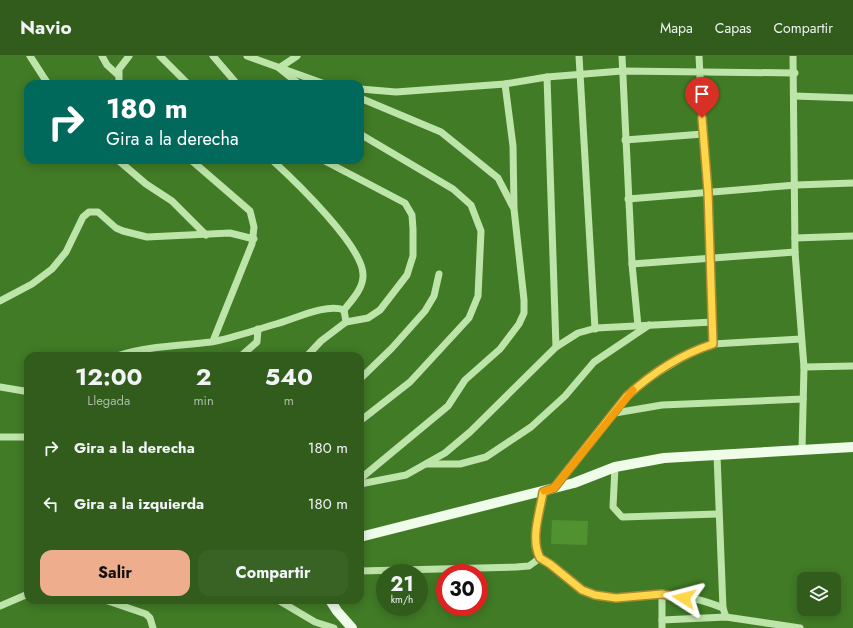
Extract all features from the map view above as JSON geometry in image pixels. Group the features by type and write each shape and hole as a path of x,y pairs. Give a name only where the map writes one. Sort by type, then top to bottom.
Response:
{"main road":[{"path":"364,536 574,484 615,467 664,458 853,447"},
{"path":"333,604 352,628"}],"street":[{"path":"30,56 45,80"},
{"path":"102,56 107,65 118,74"},
{"path":"119,80 118,74 122,64 128,56"},
{"path":"160,56 184,80"},
{"path":"223,56 214,58 233,80"},
{"path":"247,56 314,80"},
{"path":"279,68 297,56"},
{"path":"579,56 582,74 595,329"},
{"path":"622,56 628,199 638,326"},
{"path":"699,56 702,134 708,192 713,344"},
{"path":"794,56 796,185 795,252 804,367 802,449"},
{"path":"279,68 294,80"},
{"path":"364,90 396,92 505,84 547,77 622,72 699,71 795,73"},
{"path":"547,77 556,347"},
{"path":"364,476 448,406 465,380 500,349 519,324 524,313 524,300 514,210 513,146 505,84"},
{"path":"794,96 853,98"},
{"path":"364,100 441,132 498,178 514,210"},
{"path":"625,140 702,134"},
{"path":"364,136 453,189 471,205 481,231 478,296 469,318 410,382 364,418"},
{"path":"123,164 146,184 172,201 206,235"},
{"path":"196,164 250,211 254,227 254,239 212,341"},
{"path":"276,164 313,200 354,250 363,266 363,278 358,291 344,310 346,322"},
{"path":"311,352 321,341 346,322 368,318 380,310 407,275 413,256 412,215 405,203 331,164"},
{"path":"628,199 796,185 853,183"},
{"path":"0,301 32,284 52,269 66,252 83,217 89,212 98,212 116,228 138,235 157,237 230,233 254,239"},
{"path":"795,238 853,236"},
{"path":"632,264 795,252"},
{"path":"364,375 392,348 424,311 434,296 439,274"},
{"path":"142,352 212,341 328,308 338,308 344,310"},
{"path":"364,483 406,475 445,453 470,432 556,347 578,333 595,329 713,322"},
{"path":"426,464 460,464 486,457 532,427 565,396 594,362 648,326"},
{"path":"246,352 257,342 258,329"},
{"path":"554,488 627,396 641,383 697,349 713,344 802,339"},
{"path":"804,367 853,366"},
{"path":"0,387 24,391"},
{"path":"615,413 662,405 803,399"},
{"path":"0,437 24,437"},
{"path":"717,455 718,514 723,608 726,617"},
{"path":"615,467 613,507 622,517 718,514"},
{"path":"543,492 535,539 536,552 540,558 550,564 582,590 595,595 616,598 662,594 714,604 723,608"},
{"path":"364,571 516,567 528,566 540,558"},
{"path":"662,594 662,628"},
{"path":"0,606 24,596"},
{"path":"117,604 146,614 150,618 153,628"},
{"path":"285,604 316,622 334,628"},
{"path":"662,620 726,617 800,628"}],"green space":[{"path":"552,520 588,521 587,545 551,544"}],"slow traffic":[{"path":"544,491 554,488 633,390"}],"route":[{"path":"684,598 662,594 631,598 609,598 588,593 540,558 536,552 535,539 543,492 554,488 627,396 641,383 659,371 697,349 713,344 708,192 702,134 702,118"}]}
